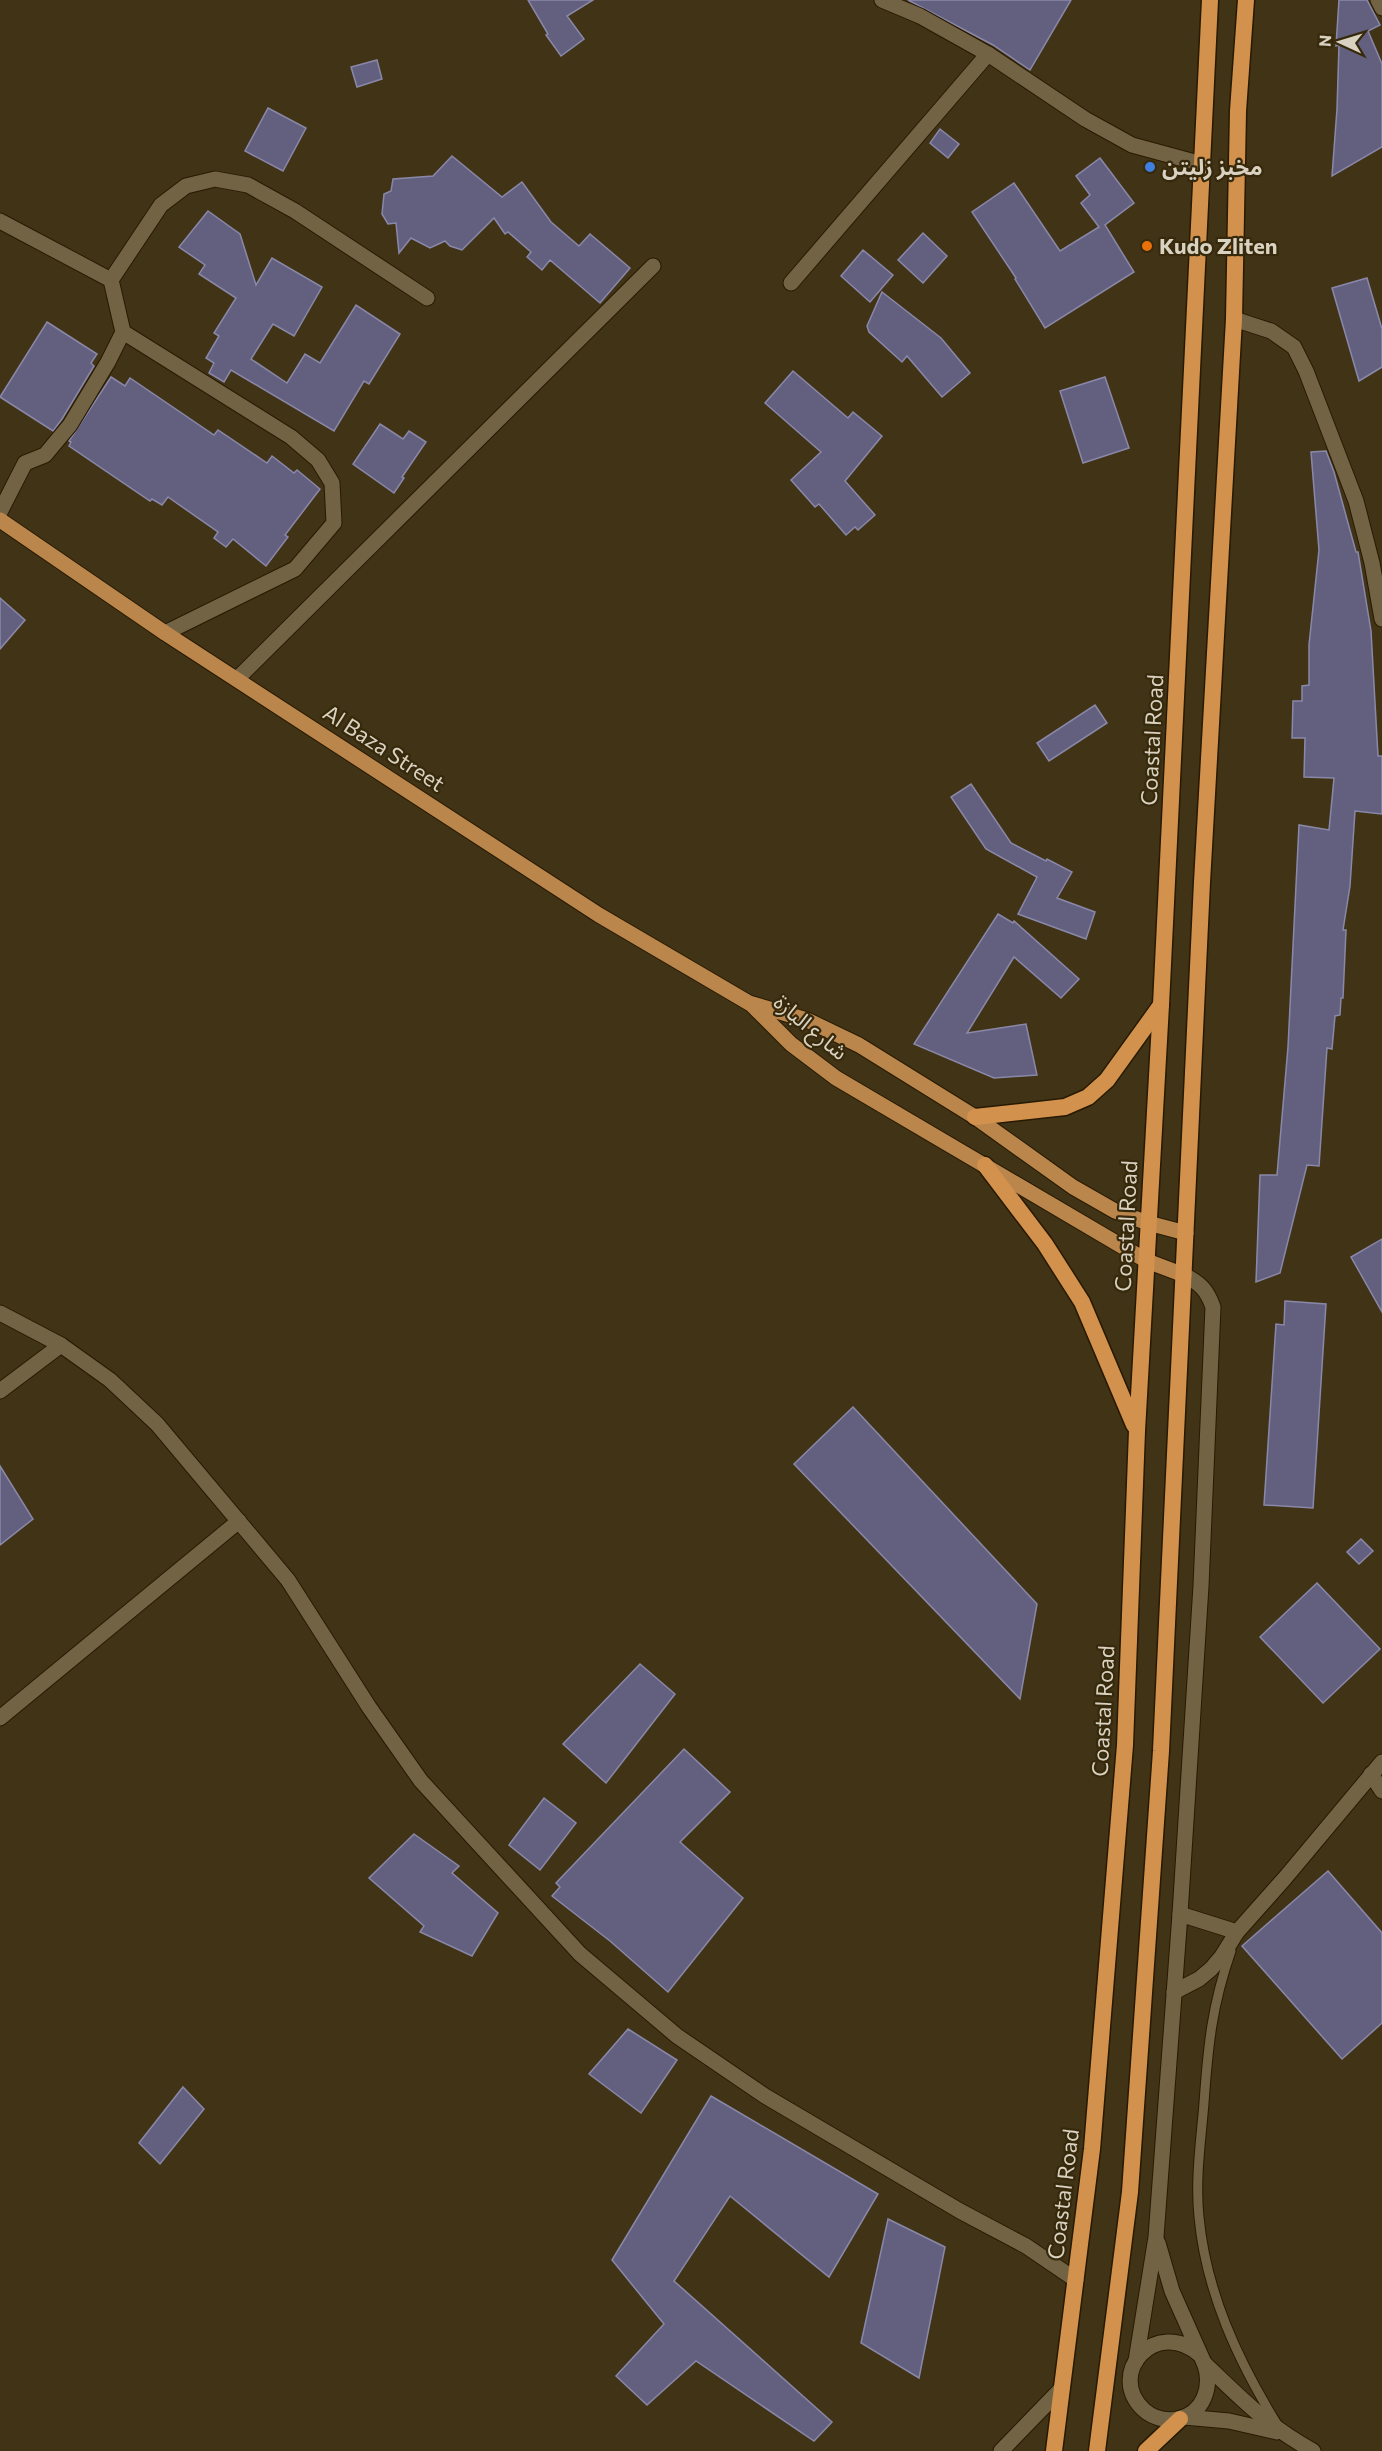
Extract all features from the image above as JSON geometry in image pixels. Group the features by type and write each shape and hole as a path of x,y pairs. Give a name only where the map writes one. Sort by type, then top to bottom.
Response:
{"highway":[{"name":"Coastal Road","path":"1054,2451 1092,2150 1125,1745 1137,1431 1161,1005 1210,0"},
{"path":"1097,2451 1130,2192 1161,1751 1202,882 1234,319 1238,111 1246,0"},
{"path":"975,1117 1065,1107 1088,1097 1107,1080 1161,1005"},
{"path":"985,1165 1045,1244 1083,1302 1137,1431"},
{"path":"1146,2451 1182,2418"}],"main road":[{"name":"Al Baza Street","path":"0,520 165,633 599,915 750,1003"},
{"name":"شارع البازة","path":"750,1003 807,1020 859,1045 975,1117 1073,1187 1115,1211 1186,1233"},
{"name":"شارع البازة","path":"750,1003 791,1044 836,1078 1147,1262 1184,1275"}],"street":[{"path":"882,0 920,16 987,54 1085,119 1132,145 1202,164"},
{"path":"1378,0 1382,8"},
{"path":"791,283 987,54"},
{"path":"0,512 26,463 45,456 70,425 108,362 123,332 111,280 161,205 186,186 215,179 248,185 296,211 427,298"},
{"path":"0,221 111,280"},
{"path":"237,679 653,266"},
{"path":"1234,319 1271,331 1279,336 1294,347 1306,371 1356,501 1372,563 1382,619"},
{"path":"123,332 291,437 318,460 333,483 334,523 295,569 165,633"},
{"path":"1184,1275 1204,1288 1213,1307 1210,1421 1180,1914 1156,2237 1136,2361 1131,2374 1131,2385 1133,2396 1139,2406 1157,2418 1229,2421 1283,2434"},
{"path":"0,1313 61,1346 110,1380 158,1424 288,1580 369,1707 421,1781 580,1954 677,2036 765,2096 960,2211 1026,2246 1076,2280"},
{"path":"0,1391 61,1346"},
{"path":"0,1718 239,1521"},
{"path":"1174,1992 1211,1969 1237,1932 1382,1762"},
{"path":"1371,1774 1382,1791"},
{"path":"1180,1914 1237,1932"},
{"path":"1156,2237 1172,2291 1208,2376 1205,2398 1198,2407 1182,2418"},
{"path":"1136,2361 1149,2347 1170,2341 1191,2348 1256,2413 1283,2434 1313,2451"},
{"path":"1001,2451 1062,2388"}],"lane":[{"path":"1237,1932 1216,1998 1210,2028 1198,2171 1198,2216 1204,2256 1228,2334 1262,2400 1283,2434"}],"building":[{"path":"528,0 593,0 567,16 584,39 561,56 546,35 548,34"},
{"path":"908,0 1071,0 1030,70 993,45"},
{"path":"1339,0 1367,0 1380,25 1368,31 1382,64 1382,147 1332,176 1337,109 1339,45 1336,46"},
{"path":"377,60 382,79 357,87 351,67"},
{"path":"268,108 306,128 283,171 245,151"},
{"path":"940,129 959,144 948,158 930,143"},
{"path":"452,156 502,197 522,182 551,222 579,246 590,234 630,268 600,303 550,260 542,270 527,257 531,252 508,232 505,234 494,218 462,250 450,246 445,241 430,248 411,238 399,253 396,223 388,224 382,214 384,194 391,191 393,179 433,176"},
{"path":"1100,158 1134,203 1105,225 1134,272 1045,328 1016,278 972,212 1014,183 1060,251 1099,227 1081,203 1090,195 1076,176"},
{"path":"208,211 240,234 256,285 272,258 322,287 294,336 273,324 251,359 287,383 305,354 320,363 356,305 400,334 369,384 364,381 334,431 231,370 224,382 209,373 214,363 206,358 219,336 214,333 236,298 199,274 205,265 179,247"},
{"path":"923,233 947,256 923,283 898,260"},
{"path":"863,250 893,275 870,302 841,276"},
{"path":"1367,278 1382,329 1382,367 1359,381 1332,288"},
{"path":"882,292 941,338 970,373 942,397 907,356 902,362 869,332 867,326"},
{"path":"47,322 97,354 91,363 94,366 53,431 0,397"},
{"path":"793,371 848,418 853,412 882,436 845,481 875,515 858,530 855,527 846,535 819,504 815,507 791,480 821,452 765,403"},
{"path":"111,377 125,386 130,378 214,435 218,430 267,463 272,456 294,473 297,470 320,489 285,535 288,537 266,566 233,539 226,547 214,538 218,532 168,497 162,505 152,499 150,501 69,446 71,442 69,441"},
{"path":"1105,377 1129,448 1083,463 1060,391"},
{"path":"380,424 403,439 409,431 426,442 394,493 353,464"},
{"path":"1326,451 1356,552 1358,552 1371,631 1378,756 1382,756 1382,814 1355,811 1350,886 1343,930 1346,930 1343,998 1341,998 1340,1015 1335,1016 1332,1049 1327,1048 1319,1166 1307,1165 1280,1273 1256,1282 1260,1175 1277,1175 1288,1047 1299,825 1329,830 1334,778 1304,777 1305,738 1292,738 1293,701 1302,701 1302,686 1309,685 1309,645 1319,550 1311,452"},
{"path":"0,598 25,620 0,649"},
{"path":"1095,705 1107,723 1049,761 1037,743"},
{"path":"971,784 1011,843 1072,872 1057,898 1095,912 1086,939 1018,914 1037,877 986,849 951,797"},
{"path":"998,914 1013,923 1014,921 1079,979 1061,998 1014,957 967,1033 1026,1024 1037,1075 994,1078 914,1044"},
{"path":"1382,1239 1382,1312 1351,1257"},
{"path":"1285,1301 1326,1304 1313,1508 1264,1505 1276,1324 1284,1325"},
{"path":"853,1407 1037,1604 1020,1699 794,1464"},
{"path":"0,1466 33,1519 0,1545"},
{"path":"1361,1539 1373,1551 1359,1564 1347,1552"},
{"path":"1317,1583 1380,1649 1323,1703 1260,1637"},
{"path":"640,1664 675,1694 606,1783 563,1744"},
{"path":"684,1749 730,1792 680,1842 743,1898 668,1992 610,1941 552,1896 560,1887 556,1883"},
{"path":"544,1798 576,1823 540,1870 509,1845"},
{"path":"414,1834 459,1866 452,1873 498,1913 472,1956 420,1932 424,1926 369,1878"},
{"path":"1328,1871 1382,1933 1382,2023 1342,2059 1242,1946"},
{"path":"628,2029 677,2060 641,2113 589,2074"},
{"path":"183,2087 204,2109 160,2164 139,2143"},
{"path":"711,2096 878,2194 829,2277 730,2196 674,2281 832,2422 814,2441 696,2361 647,2405 616,2376 664,2324 612,2260"},
{"path":"888,2219 945,2247 919,2378 861,2343"}],"place":[{"name":"مخبز زليتن","path":"1150,167"},
{"name":"Kudo Zliten","path":"1147,246"}]}
